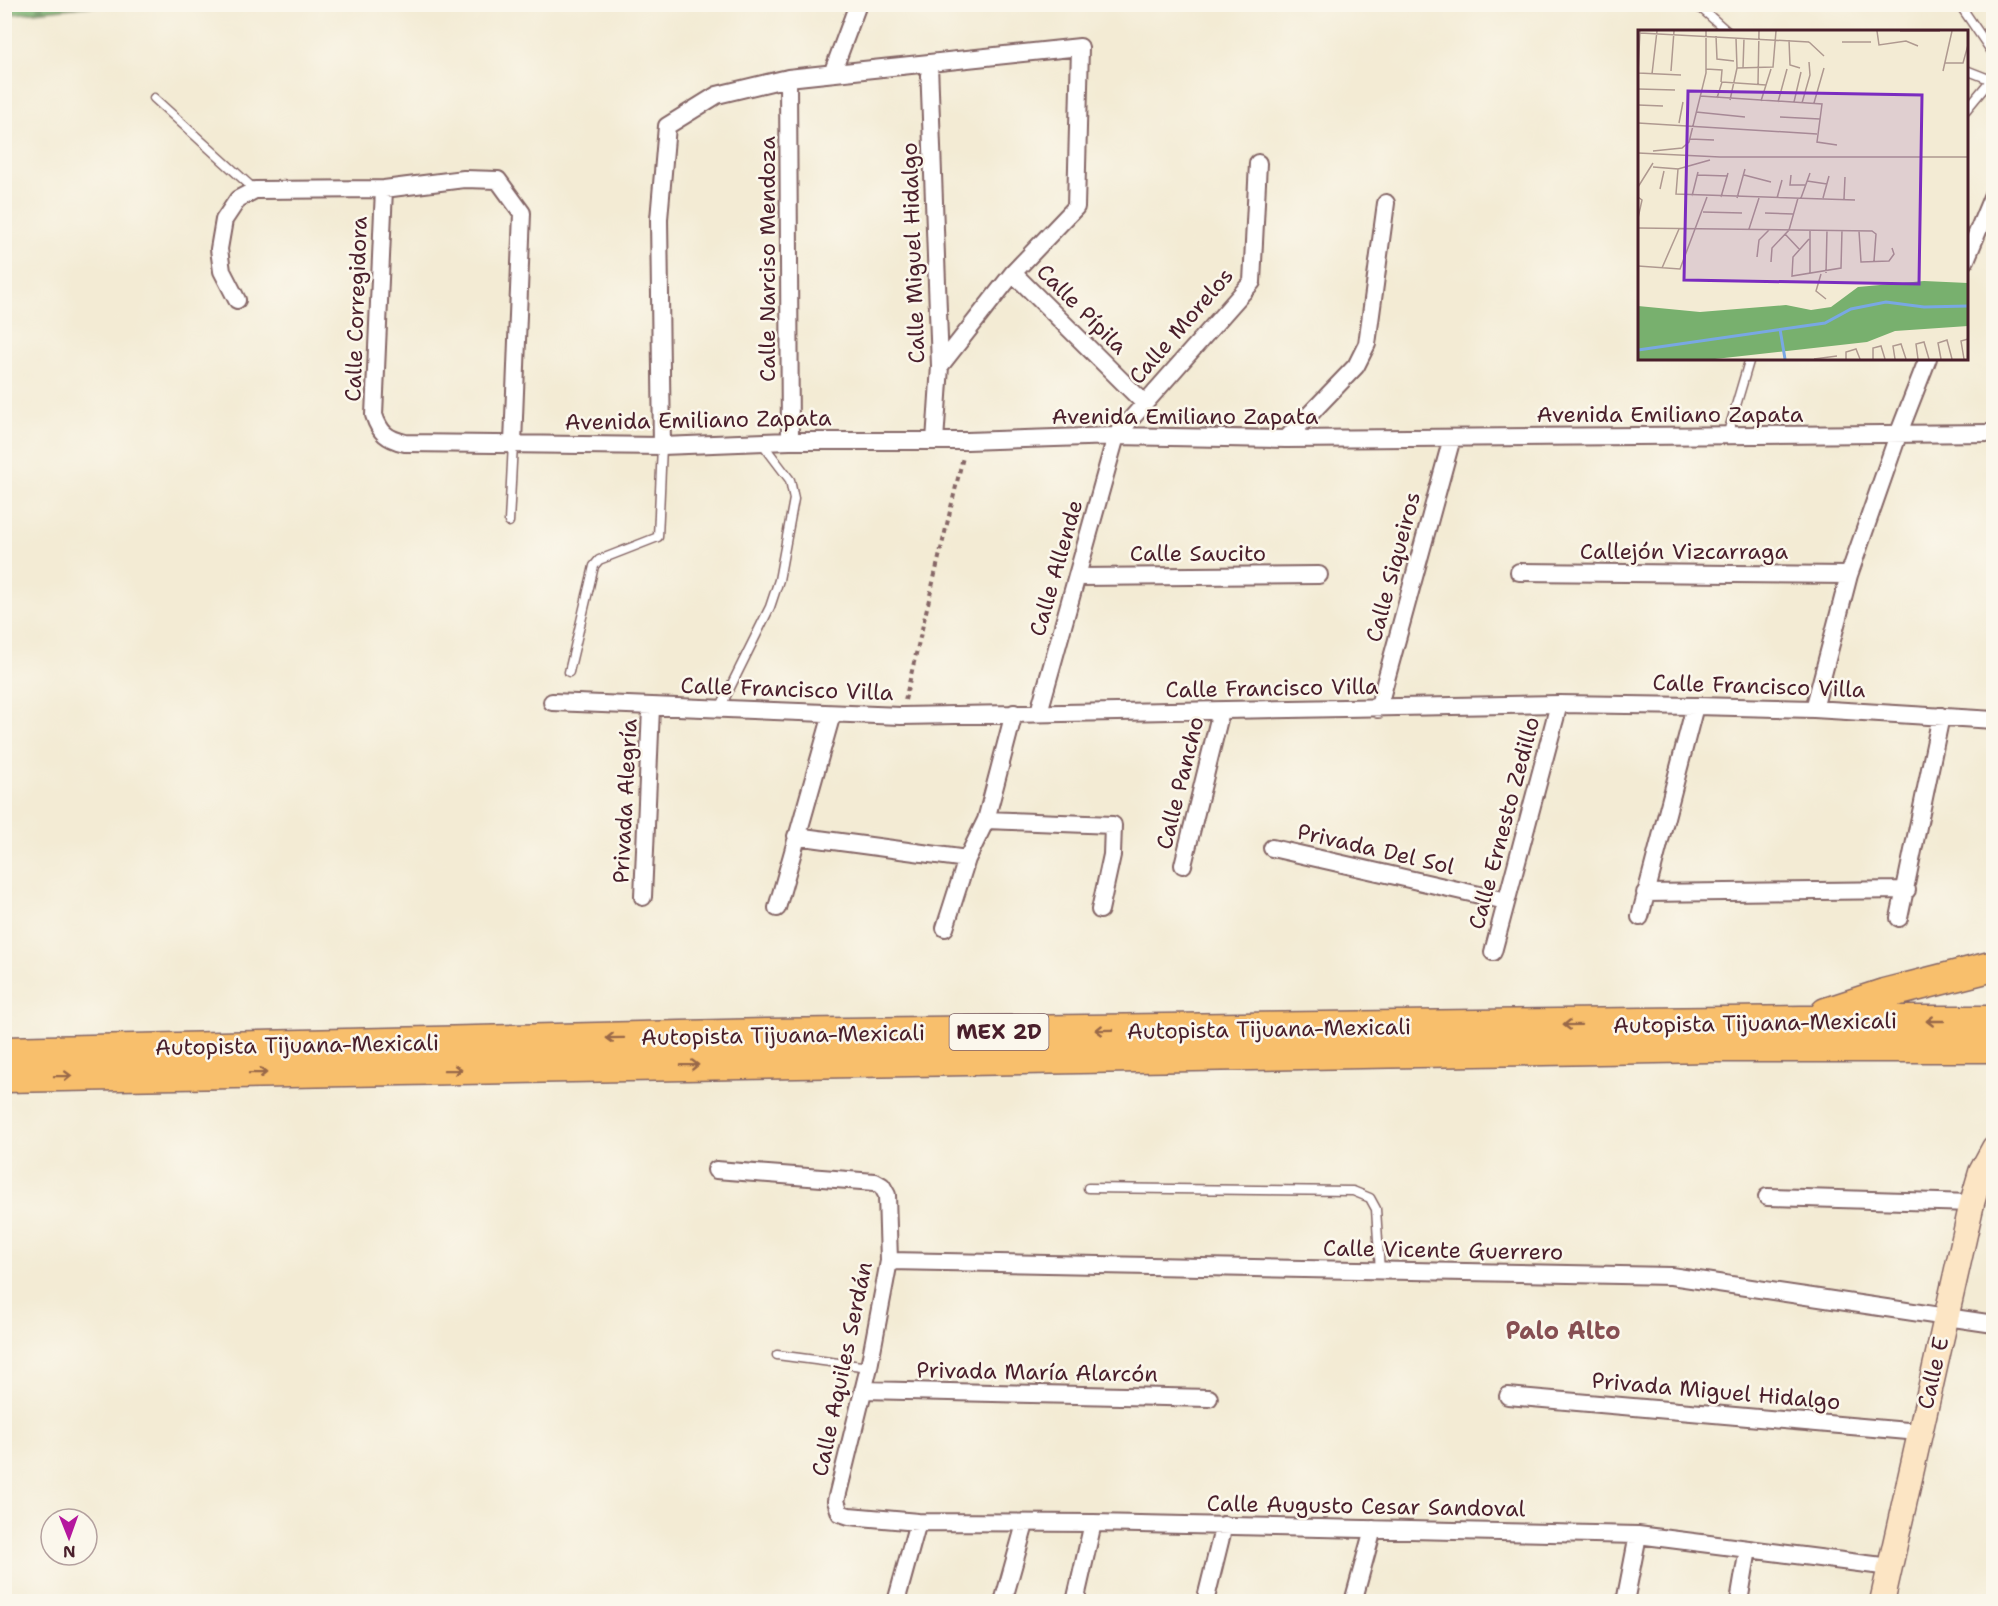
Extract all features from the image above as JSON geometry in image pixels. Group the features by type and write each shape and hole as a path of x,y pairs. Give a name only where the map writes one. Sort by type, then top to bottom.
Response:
{"highway":[{"path":"1801,1021 1884,994 1994,966"},
{"name":"Autopista Tijuana-Mexicali","path":"4,1052 766,1034 1801,1021 1994,1022"},
{"name":"Autopista Tijuana-Mexicali","path":"4,1077 1698,1047 1994,1047"}],"main road":[{"name":"Calle E","path":"1882,1602 1972,1203 1981,1172 1994,1148"}],"street":[{"path":"833,71 858,4"},
{"path":"662,446 659,219 667,126 717,95 788,78 833,71 929,64 1080,47 1076,207 1013,273 940,366"},
{"name":"Calle Miguel Hidalgo","path":"929,64 940,366 935,441"},
{"name":"Calle Narciso Mendoza","path":"788,78 790,441"},
{"name":"Calle Morelos","path":"1116,436 1252,282 1258,163"},
{"path":"237,300 222,271 219,249 224,220 238,199 255,190 384,189 464,179 498,180 522,213 513,443"},
{"name":"Calle Corregidora","path":"379,430 374,415 384,189"},
{"path":"1968,255 1994,192"},
{"path":"1286,439 1356,366 1367,344 1386,203"},
{"name":"Calle Pípila","path":"1013,273 1144,403"},
{"path":"1814,709 1849,575 1898,435 1927,360"},
{"name":"Avenida Emiliano Zapata","path":"379,430 391,440 405,443 662,446 790,441 967,441 1116,436 1286,439 1994,434"},
{"name":"Calle Allende","path":"1039,712 1116,436"},
{"name":"Calle Siqueiros","path":"1378,709 1452,438"},
{"name":"Callejón Vizcarraga","path":"1519,572 1849,575"},
{"name":"Calle Saucito","path":"1077,577 1319,575"},
{"name":"Calle Francisco Villa","path":"552,702 651,708 901,716 1559,704 1814,709 1994,720"},
{"name":"Calle Ernesto Zedillo","path":"1493,952 1559,704"},
{"path":"1640,917 1695,706"},
{"name":"Privada Alegría","path":"643,897 651,708"},
{"name":"Calle Pancho","path":"1183,865 1221,711"},
{"path":"945,928 967,859 986,820 1014,713"},
{"path":"777,908 832,714"},
{"path":"1899,918 1941,716"},
{"path":"986,820 1113,825 1112,855 1100,910"},
{"path":"796,836 967,859"},
{"name":"Privada Del Sol","path":"1272,848 1506,901"},
{"path":"1645,893 1906,890"},
{"name":"Calle Aquiles Serdán","path":"717,1170 875,1182 882,1186 887,1195 889,1262 869,1367 836,1501 840,1513"},
{"path":"1767,1197 1972,1203"},
{"name":"Calle Vicente Guerrero","path":"889,1262 1671,1276 1994,1324"},
{"name":"Privada María Alarcón","path":"863,1390 1209,1398"},
{"name":"Privada Miguel Hidalgo","path":"1508,1396 1919,1432"},
{"name":"Calle Augusto Cesar Sandoval","path":"840,1513 849,1516 918,1522 1224,1525 1638,1535 1890,1567"},
{"path":"896,1602 918,1522"},
{"path":"1075,1602 1093,1523"},
{"path":"1003,1602 1025,1524"},
{"path":"1205,1602 1224,1525"},
{"path":"1353,1602 1373,1529"},
{"path":"1625,1602 1638,1535"},
{"path":"1739,1602 1748,1549"}],"lane":[{"path":"1689,4 1702,9 1727,30"},
{"path":"1960,5 1994,55"},
{"path":"1968,71 1991,77 1968,107"},
{"path":"154,98 255,190"},
{"path":"1726,436 1749,360"},
{"path":"720,709 773,598 779,580 794,500 790,480 761,442"},
{"path":"509,522 513,443"},
{"path":"569,672 594,566 599,560 658,537 662,446"},
{"path":"1088,1188 1353,1191 1370,1198 1376,1209 1380,1271"},
{"path":"777,1355 869,1367"}],"path":[{"path":"901,716 967,441"}],"green space":[{"path":"5,4 102,4 102,5 5,15"}],"district":[{"name":"Palo Alto","path":"1563,1331"}]}
